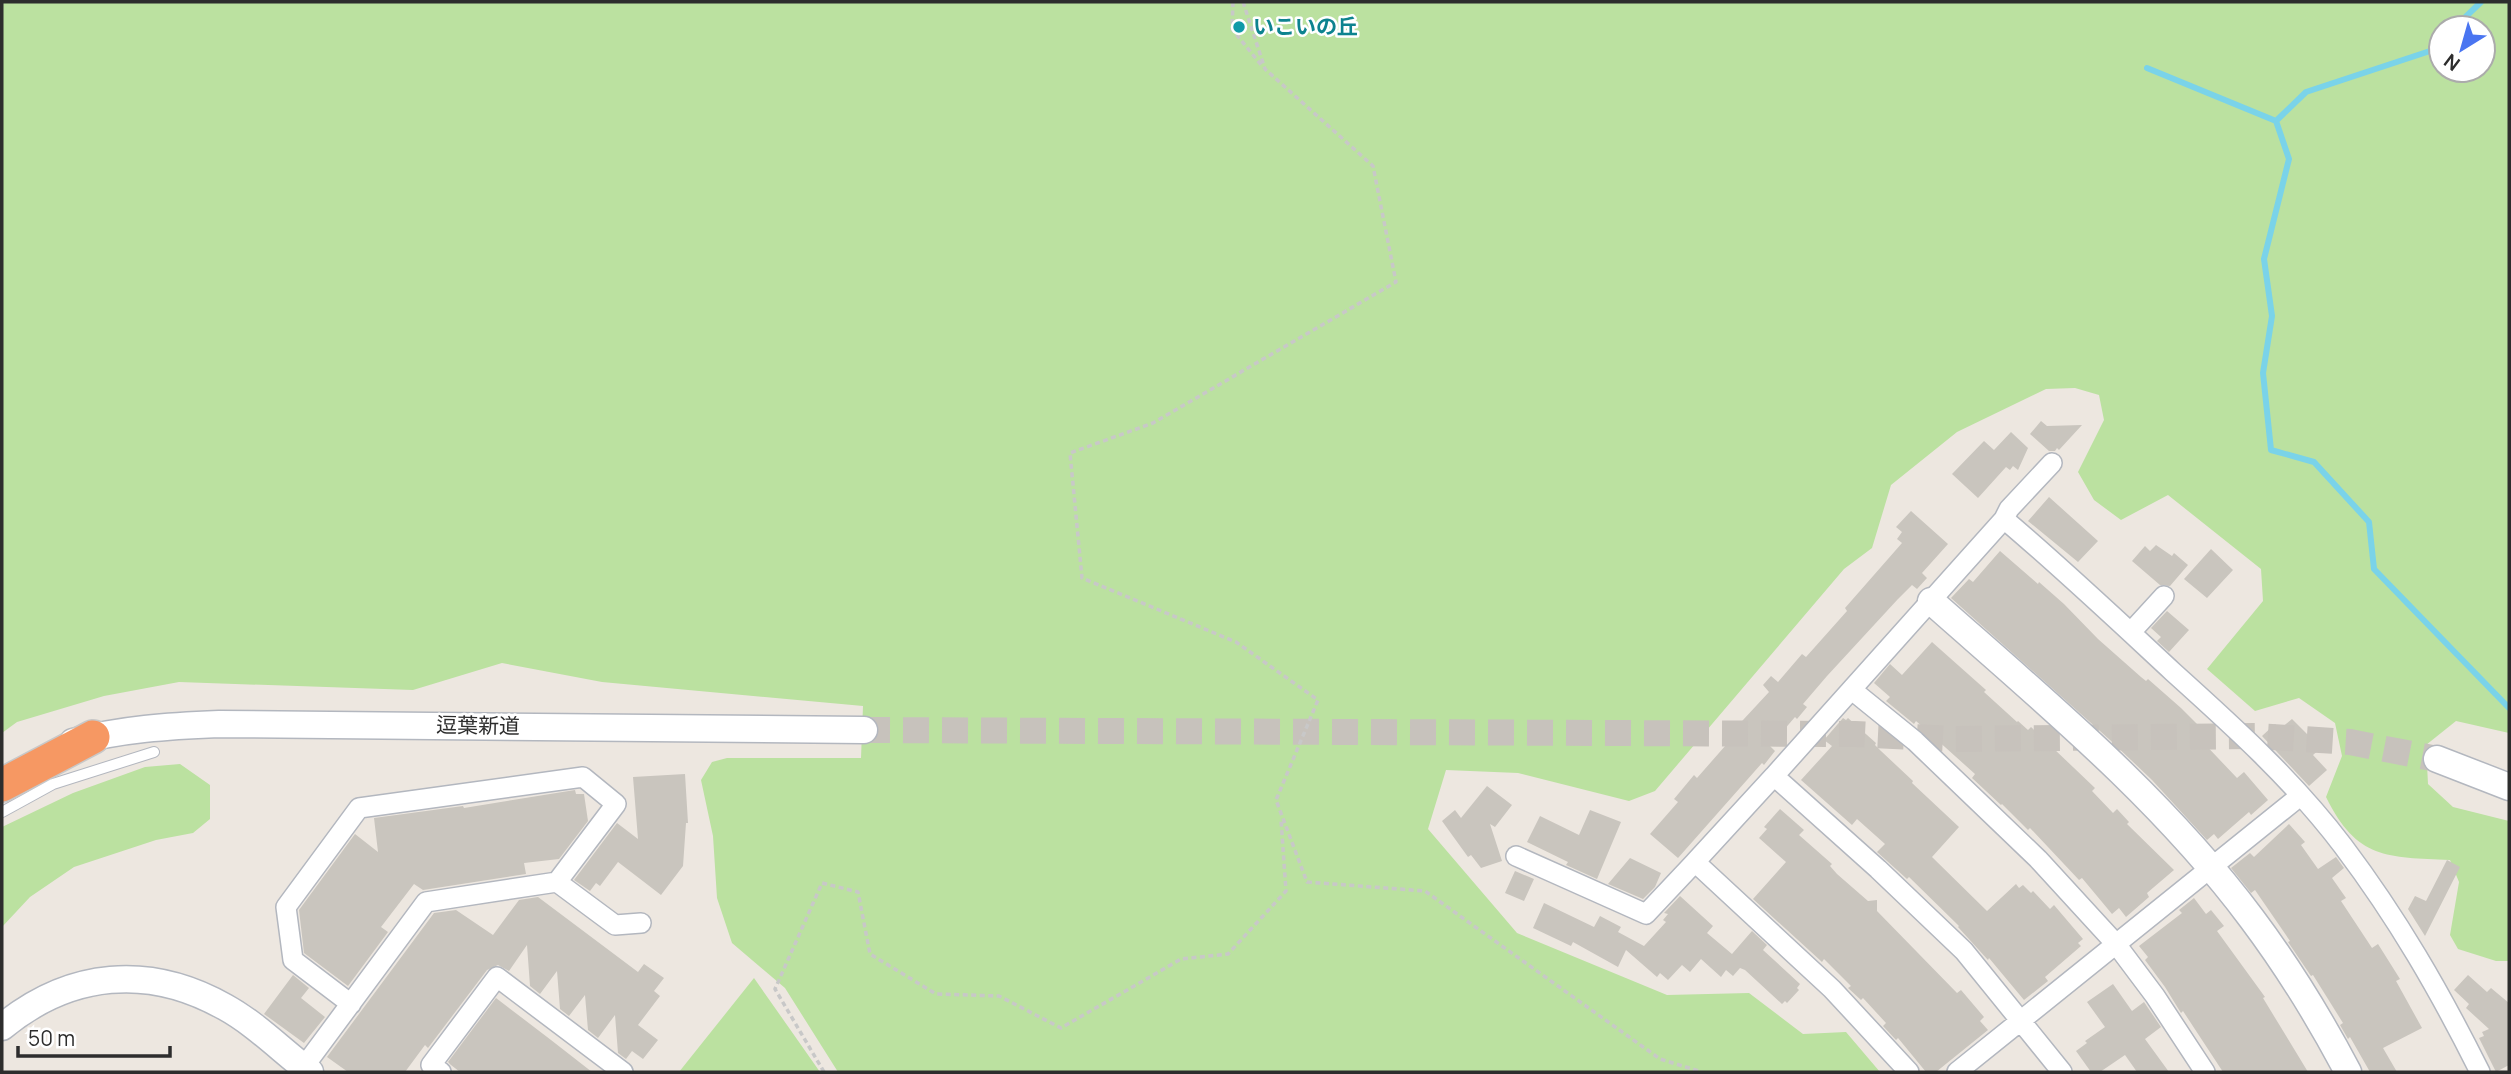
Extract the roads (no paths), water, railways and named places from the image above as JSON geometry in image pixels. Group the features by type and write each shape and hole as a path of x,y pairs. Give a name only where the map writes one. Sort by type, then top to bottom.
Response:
{"highway":[{"path":"2,785 93,737"}],"street":[{"path":"1516,856 1646,914 1852,690 2052,463"},
{"path":"2004,519 2060,565 2263,754 2342,844 2404,931 2480,1072"},
{"path":"2131,632 2164,596"},
{"path":"1931,601 2129,779 2211,868 2253,919 2348,1072"},
{"path":"1852,690 1915,741 2038,859 2116,944 2155,996 2205,1072"},
{"name":"逗葉新道","path":"2,768 47,749 93,737 161,726 219,724 864,730"},
{"name":"逗葉新道","path":"2,777 93,737"},
{"path":"2437,759 2509,787"},
{"path":"1774,776 1964,951 2062,1072"},
{"path":"2,1027 23,1009 63,989 103,979 146,980 191,989 228,1009 305,1071 426,902 557,882 616,804 583,777 359,808 286,907 293,960 351,1004"},
{"path":"1957,1072 2300,796"},
{"path":"1695,862 1832,989 1909,1072"},
{"path":"557,882 615,925 641,923"},
{"path":"441,1072 431,1065 497,977 623,1072"}],"lane":[{"path":"2,812 53,785 154,752"}],"waterway":[{"path":"2469,14 2481,2"},
{"path":"2276,121 2306,92 2427,52"},
{"path":"2147,68 2276,121 2289,159 2264,259 2272,316 2263,373 2271,450 2314,462 2369,522 2374,569 2509,708"}],"tunnel":[{"path":"864,730 1855,734 1953,739 2257,736 2350,742 2437,759"}],"place":[{"name":"いこいの丘","path":"1239,27"}]}
